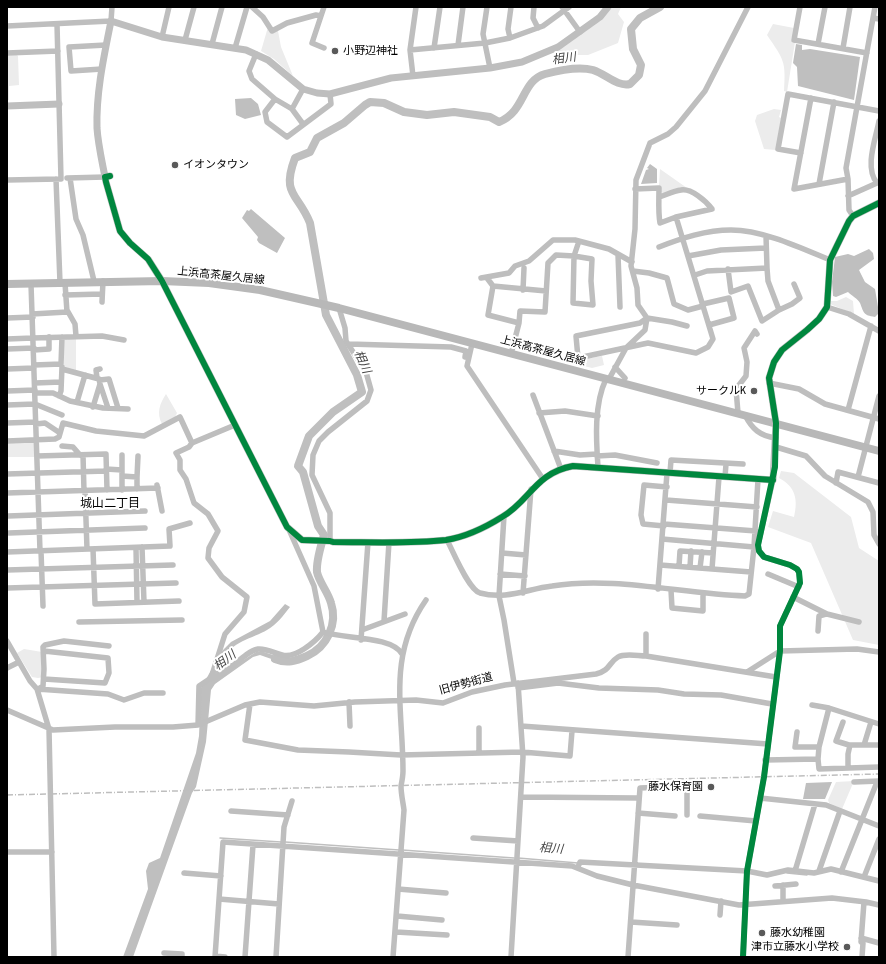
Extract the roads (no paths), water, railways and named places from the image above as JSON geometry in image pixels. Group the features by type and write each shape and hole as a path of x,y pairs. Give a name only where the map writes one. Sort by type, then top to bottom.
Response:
{"main road":[{"name":"上浜高茶屋久居線","path":"7,284 162,281 228,285 275,292 879,451"}],"street":[{"path":"7,710 49,729 198,725 200,686 211,678 222,674 252,651 259,649 284,656 305,649 315,642 323,632 314,586 290,532 162,281 148,259 130,243 120,231 97,128 102,69 112,7"},
{"path":"162,37 169,7"},
{"path":"185,40 194,7"},
{"path":"212,44 222,7"},
{"path":"235,48 247,7"},
{"path":"252,7 263,18 272,31 287,23 321,16"},
{"path":"324,7 312,43 324,48"},
{"path":"413,76 410,50 416,7"},
{"path":"434,48 440,7"},
{"path":"458,45 463,7"},
{"path":"487,7 484,34 490,68"},
{"path":"510,38 508,29 511,7"},
{"path":"534,7 533,18 538,28"},
{"path":"7,26 111,20 162,37 235,48 256,54 268,60 303,89 317,93 330,94 392,78 490,68 514,64 537,57 558,47 580,32 603,15 608,7"},
{"path":"598,467 598,416 600,393 626,348 645,330 647,318 638,305 637,288 632,262 635,229 636,180 648,146 654,140 668,134 676,127 705,91 748,7"},
{"path":"800,7 794,40 867,53"},
{"path":"818,44 825,7"},
{"path":"843,48 850,7"},
{"path":"853,216 849,210 848,179 846,168 867,53 876,19 875,7"},
{"path":"410,50 485,43 510,38 538,28 566,8 580,32"},
{"path":"57,24 60,104 59,179 62,283 65,295 66,310 76,324 76,336"},
{"path":"102,69 71,71 69,47 106,45"},
{"path":"7,53 58,51"},
{"path":"256,54 249,71 252,79 275,99 292,109 303,124"},
{"path":"292,109 303,89"},
{"path":"275,99 265,112 267,122 287,137 331,104 330,94"},
{"path":"801,153 778,149 788,94 879,111"},
{"path":"811,98 794,189 848,179"},
{"path":"819,184 834,102"},
{"path":"7,106 60,104"},
{"path":"848,196 878,183 874,180 871,162 879,121"},
{"path":"7,180 108,176"},
{"path":"70,178 76,219 83,236 94,282"},
{"path":"635,189 659,188 659,197 660,223 676,217 712,209 702,197 686,190 659,197"},
{"path":"447,540 472,587 481,593 509,596 546,587 575,583 635,585 658,589 740,596 749,594 756,546 774,480 776,423 770,383 774,362 782,350 811,327 826,307 830,260 845,228 853,216 879,203"},
{"path":"676,217 695,275 713,339 708,347 696,353 648,343 578,358 576,336 640,323 647,318 688,326"},
{"path":"659,247 682,238 732,230 766,236 830,260"},
{"path":"766,236 768,281 779,310"},
{"path":"546,291 493,286 484,278 492,275 505,274 518,265 529,261 553,240 579,241 609,249 632,262"},
{"path":"511,354 519,323 520,311 545,312 548,263 556,255 574,256 592,259 591,281 593,305 573,304 574,256 579,241"},
{"path":"688,256 721,250 766,248"},
{"path":"618,255 620,307"},
{"path":"523,290 524,268"},
{"path":"695,275 707,271 767,268"},
{"path":"728,269 731,292 748,286 762,321 800,298 794,284"},
{"path":"633,271 650,273 667,278 674,304 688,310 729,298 734,318 709,325"},
{"path":"102,302 103,281"},
{"path":"31,284 43,606"},
{"path":"493,286 488,314 519,323"},
{"path":"65,295 102,294"},
{"path":"329,541 330,513 312,475 313,454 319,441 328,432 367,401 371,390 366,372 346,341 345,328 336,307"},
{"path":"826,307 849,314 879,331"},
{"path":"7,318 66,312 66,310"},
{"path":"848,410 871,326"},
{"path":"757,334 755,331 752,334 744,348 747,362 746,376 736,389 742,414 749,424 763,436 776,438"},
{"path":"7,339 102,336 124,340"},
{"path":"7,349 49,349 49,337"},
{"path":"59,396 62,367 62,337"},
{"path":"349,344 451,347 466,351 464,366 467,366 543,479"},
{"path":"467,366 472,344"},
{"path":"7,369 62,367 99,381 109,379 118,408"},
{"path":"615,367 625,378"},
{"path":"100,369 96,370 108,408"},
{"path":"77,402 85,375"},
{"path":"93,407 99,381"},
{"path":"35,383 61,382"},
{"path":"770,383 799,389 820,403 876,418"},
{"path":"7,391 35,391 53,393 93,407 128,409"},
{"path":"533,395 561,469"},
{"path":"858,477 865,447 876,418 879,396"},
{"path":"7,406 35,404 62,415"},
{"path":"539,412 565,411 598,416"},
{"path":"59,456 58,449 62,446 60,435 62,423 96,431 144,436 180,417 192,443"},
{"path":"7,423 45,423 60,435"},
{"path":"211,678 225,634 244,612 247,597 222,577 208,558 209,548 218,530 208,514 194,503 186,479 180,470 180,460 176,453 189,447 192,443 235,426"},
{"path":"7,441 55,439 60,435"},
{"path":"62,446 73,447 82,455 87,531 94,567 95,604 179,601"},
{"path":"776,446 806,456 820,472 870,505 874,515 874,535 879,544"},
{"path":"554,451 580,455 615,455 657,463"},
{"path":"37,456 106,454 107,490"},
{"path":"122,455 122,490"},
{"path":"137,489 138,456"},
{"path":"658,589 666,487 670,460 742,464"},
{"path":"712,569 717,503 726,464"},
{"path":"290,532 302,540 333,542 447,540 481,528 504,516 543,479 561,469 573,466 774,480"},
{"path":"7,474 122,470"},
{"path":"836,483 838,472 879,483"},
{"path":"122,476 137,477"},
{"path":"743,957 747,873 768,744 780,651 780,626 799,587 800,576 797,569 790,565 764,558 756,546 758,479"},
{"path":"666,487 644,485 641,515 643,524 756,531"},
{"path":"7,493 122,490 157,486 162,511"},
{"path":"523,593 531,489"},
{"path":"666,500 757,507"},
{"path":"8,516 145,511"},
{"path":"504,516 499,596 516,685 521,726 522,752 522,797 510,957"},
{"path":"7,552 170,546 169,529 190,523"},
{"path":"9,533 145,528"},
{"path":"662,539 756,546"},
{"path":"361,640 368,542"},
{"path":"384,621 389,542"},
{"path":"139,547 140,584 144,602"},
{"path":"679,566 680,551 714,553"},
{"path":"690,567 691,551"},
{"path":"700,568 702,552"},
{"path":"502,553 526,555"},
{"path":"7,570 173,565"},
{"path":"660,565 751,572"},
{"path":"500,574 525,576"},
{"path":"768,574 799,587"},
{"path":"7,588 176,583"},
{"path":"137,602 140,584"},
{"path":"671,590 672,608 703,611 703,593"},
{"path":"793,597 829,614 859,622"},
{"path":"394,957 404,810 401,792 403,772 401,755 399,673 402,654 417,614 426,600"},
{"path":"362,630 405,614"},
{"path":"818,631 819,616 829,614"},
{"path":"79,622 182,620"},
{"path":"323,632 334,636 384,642 400,650 402,654"},
{"path":"646,634 646,656"},
{"path":"7,641 30,681 37,689 49,729 54,957"},
{"path":"37,689 43,686 43,647 62,642 109,646"},
{"path":"747,672 780,651 858,649 879,652"},
{"path":"44,652 108,658 109,673 105,683 44,679"},
{"path":"516,685 596,674 605,671 617,657 625,655 646,656 776,677"},
{"path":"7,668 20,662"},
{"path":"516,685 558,683 599,688 658,690 684,694 721,695 772,704"},
{"name":"旧伊勢街道","path":"198,725 250,704 260,702 314,706 349,702 416,700 443,703 472,692 516,685"},
{"path":"37,689 108,694 124,700 144,693 163,693"},
{"path":"349,702 350,726"},
{"path":"250,704 245,740 298,750 401,755 522,752 570,756 572,730"},
{"path":"812,705 829,708 879,724"},
{"path":"829,708 819,747 819,769 879,768"},
{"path":"843,722 836,741 850,745 879,745"},
{"path":"864,745 871,722"},
{"path":"521,726 768,744"},
{"path":"479,728 479,753"},
{"path":"797,732 795,747 819,747"},
{"path":"848,768 848,754 850,745"},
{"path":"765,760 818,759"},
{"path":"841,872 878,782 854,782"},
{"path":"628,957 634,885 638,798 640,788 687,786 687,815"},
{"path":"522,797 638,798"},
{"path":"760,798 826,805 879,826"},
{"path":"276,957 284,826 292,801"},
{"path":"795,871 815,804"},
{"path":"231,811 288,815"},
{"path":"820,871 840,811"},
{"path":"638,813 675,816"},
{"path":"700,816 756,821"},
{"path":"473,838 518,841"},
{"path":"864,877 879,839"},
{"path":"225,957 215,957 223,842 253,845 283,844 401,851 579,865 767,875 788,870 810,873 828,869 879,881"},
{"path":"245,957 253,845"},
{"path":"7,852 52,852"},
{"path":"579,865 598,876 634,885 746,905 832,898 879,905"},
{"path":"184,873 221,876"},
{"path":"775,886 796,884"},
{"path":"783,885 783,901"},
{"path":"398,889 446,893"},
{"path":"219,899 279,904"},
{"path":"720,915 721,901"},
{"path":"862,957 861,938 864,902"},
{"path":"397,916 442,920"},
{"path":"631,922 677,925"},
{"path":"396,932 447,935"},
{"path":"861,938 879,943"},
{"path":"164,953 182,954 182,957"}],"water":[{"path":"796,44 802,45 802,50 810,49 860,57 854,100 798,86 797,67 793,63"},
{"path":"251,98 258,104 261,115 245,119 236,115 235,99"},
{"path":"650,164 657,169 657,183 641,184 646,170 649,169 647,168"},
{"path":"251,209 285,238 277,253 259,243 257,240 258,237 242,218 247,210 249,211"},
{"path":"869,249 873,253 874,259 859,270 865,282 875,289 879,313 875,317 864,313 859,302 848,292 836,297 833,296 832,282 835,257 848,254 854,256"},
{"path":"285,604 290,607 271,628 236,645 227,654 224,660 228,664 237,664 256,652 261,651 285,659 302,660 280,662 260,655 253,657 215,684 211,690 206,742 196,787 192,793 133,957 123,957 148,889 146,871 149,863 160,858 196,753 199,736 201,688 222,651 231,642 270,621"},
{"path":"832,782 825,799 803,799 806,783"}],"waterway":[{"name":"相川","path":"275,659 291,661 303,658 314,652 325,641 332,627 333,611 331,603 317,572 318,558 324,535 318,526 303,472 298,466 309,436 333,412 362,392 357,375 326,315 310,223 290,187 291,170 295,158 310,152 317,138 344,123 370,102 384,103 404,112 427,115 454,112 490,117 499,122 508,117 514,111 531,83 545,74 581,68 593,70 621,84 630,84 639,75 641,65 633,49 631,29 640,18 660,7"},
{"name":"相川","path":"220,838 281,842"},
{"name":"相川","path":"285,842 399,850"},
{"name":"相川","path":"402,850 514,858"},
{"name":"相川","path":"518,858 578,863"},
{"name":"相川","path":"787,873 807,875"}],"railway":[{"path":"7,795 879,774"}],"place":[{"name":"小野辺神社","path":"335,51"},
{"name":"イオンタウン","path":"175,165"},
{"name":"サークルK","path":"754,391"},
{"name":"藤水保育園","path":"711,787"},
{"name":"藤水幼稚園","path":"762,933"},
{"name":"津市立藤水小学校","path":"847,947"}],"district":[{"name":"城山二丁目","path":"110,504"}]}
